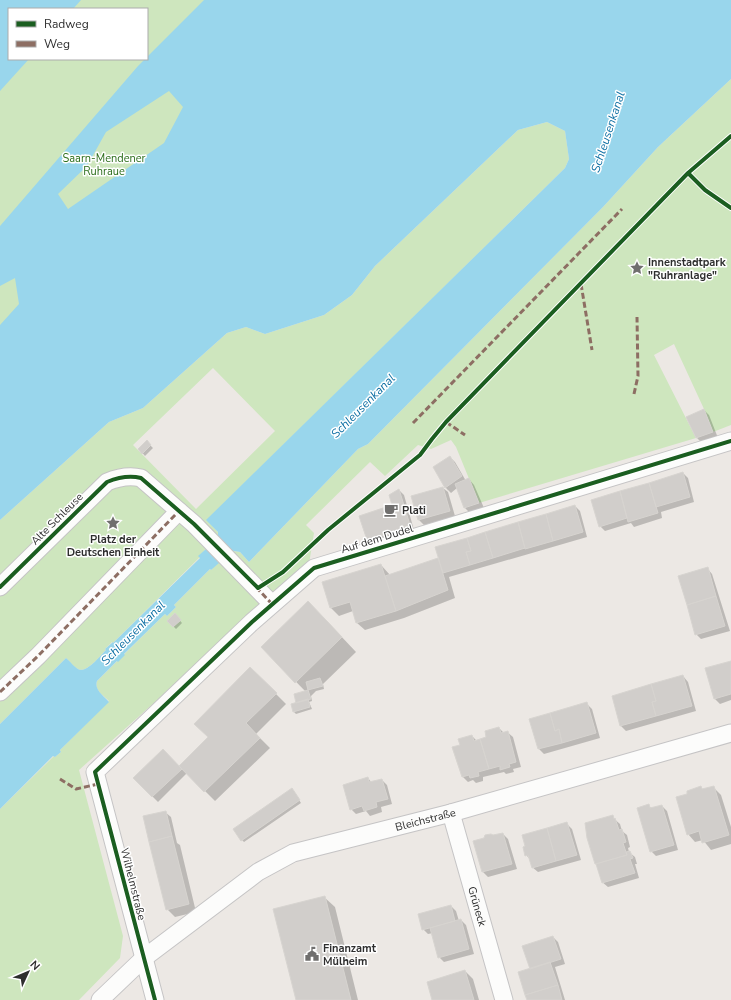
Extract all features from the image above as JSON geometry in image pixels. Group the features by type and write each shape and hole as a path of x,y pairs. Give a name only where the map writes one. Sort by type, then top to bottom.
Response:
{"street":[{"name":"Auf dem Dudel","path":"95,772 272,604 314,568 731,441"},
{"name":"Alte Schleuse","path":"0,587 107,482 120,477 137,477 179,511 212,541 272,604"},
{"path":"0,692 38,656 179,511"},
{"name":"Bleichstraße","path":"100,1000 144,958 258,872 293,853 452,812 731,732"},
{"name":"Wilhelmstraße","path":"95,772 155,1000"},
{"name":"Grüneck","path":"452,812 504,1000"}],"green space":[{"name":"Saarn-Mendener Ruhraue","path":"5,0 451,0 0,394 0,5"},
{"name":"Innenstadtpark \"Ruhranlage\"","path":"731,79 731,425 713,432 674,344 654,355 696,438 479,503 456,447 451,440 431,449 418,445 385,476 370,462 306,525 314,533 309,564 79,770 123,936 120,958 79,1000 0,1000 0,809 54,756 55,757 61,752 60,750 109,701 98,690 96,684 97,681 165,614 167,616 176,607 174,605 210,569 211,570 228,550 240,552 249,562 358,449 368,444 603,207 658,147"},
{"path":"547,122 565,131 569,159 565,168 207,520 218,532 218,540 207,551 206,549 199,556 200,557 113,643 112,642 97,660 89,667 81,670 75,667 66,658 0,724 0,520 109,422 143,408 227,333 246,327 265,334 324,315 352,295 375,266 518,130","holes":["213,368 275,431 196,509 133,445"]}],"water":[{"path":"0,0 81,0 74,8 8,8 8,60 28,60 0,91"},
{"name":"Schleusenkanal","path":"204,0 731,0 731,79 658,147 603,207 368,444 358,449 249,562 240,552 228,550 217,561 219,563 211,570 210,569 174,605 176,607 167,616 165,614 124,654 125,655 118,662 117,661 97,681 96,684 98,690 109,702 60,750 61,752 55,757 53,756 0,809 0,724 66,658 76,668 81,670 93,664 106,650 105,649 113,643 200,558 198,556 218,540 218,532 206,520 565,168 569,159 565,131 547,122 518,130 375,266 352,295 324,315 265,334 246,327 227,333 143,408 109,422 0,520 0,325 19,304 15,278 0,286 0,226 144,60 148,60 148,56","holes":["169,91 183,107 164,143 68,209 58,194 87,166 106,132"]}],"building":[{"path":"704,409 713,432 696,438 686,417"},
{"path":"147,440 151,445 142,454 138,449"},
{"path":"450,456 462,476 445,488 433,467"},
{"path":"683,472 690,497 656,507 649,483"},
{"path":"469,478 479,503 464,508 455,484"},
{"path":"649,483 658,513 628,522 620,491"},
{"path":"443,487 450,511 418,520 411,496"},
{"name":"Plati","path":"399,489 410,525 400,528 400,531 367,540 359,516 392,505 389,495"},
{"path":"620,491 627,518 599,527 591,500"},
{"path":"575,505 583,532 553,541 546,514"},
{"path":"546,514 553,541 525,549 518,522"},
{"path":"518,522 525,548 493,558 485,532"},
{"path":"485,532 493,558 470,565 466,552 471,551 467,538"},
{"path":"467,538 471,551 466,552 470,565 443,573 435,547"},
{"path":"438,558 448,590 396,611 385,576"},
{"path":"381,564 396,611 356,623 350,602 330,608 322,582"},
{"path":"708,567 716,596 687,605 678,576"},
{"path":"716,596 725,626 695,635 687,605"},
{"path":"308,601 342,637 295,683 261,647"},
{"path":"175,613 181,620 173,627 167,621"},
{"path":"731,661 731,694 714,699 705,668"},
{"path":"250,667 277,693 246,723 260,738 204,792 179,766 208,737 194,724"},
{"path":"683,675 692,706 656,716 652,702 656,701 651,684"},
{"path":"320,678 323,686 308,690 306,682"},
{"path":"651,684 656,701 652,702 656,716 620,726 612,696"},
{"path":"308,690 311,699 296,703 294,694"},
{"path":"308,699 310,707 293,712 291,704"},
{"path":"587,702 596,733 562,743 559,729 555,731 550,713"},
{"path":"550,713 555,731 559,729 562,743 538,749 529,719"},
{"path":"499,727 501,733 508,731 516,762 509,764 510,767 500,770 500,766 489,769 480,739 486,737 485,731"},
{"path":"472,735 474,741 480,739 489,769 478,772 479,776 470,778 469,775 462,777 452,747 460,745 458,739"},
{"path":"163,749 182,769 152,797 133,778"},
{"path":"368,777 369,782 382,779 388,799 376,802 377,807 364,811 362,806 350,810 343,785"},
{"path":"701,786 702,789 714,786 729,835 702,843 699,831 687,835 676,797 687,794 687,791"},
{"path":"292,788 300,800 241,841 233,829"},
{"path":"649,804 650,808 662,805 674,845 650,852 637,808"},
{"path":"166,811 172,836 149,842 143,816"},
{"path":"613,815 619,830 622,829 626,842 623,843 627,855 595,864 587,838 585,823"},
{"path":"567,822 577,855 556,861 547,828"},
{"path":"547,828 556,861 532,868 528,855 525,856 523,847 525,846 522,835"},
{"path":"503,833 512,864 482,872 473,841 484,838 485,835"},
{"path":"172,836 189,904 166,910 149,842"},
{"path":"630,851 633,858 630,859 635,873 602,883 596,864 627,855 626,852"},
{"name":"Finanzamt Mülheim","path":"325,896 351,1000 296,1000 273,909"},
{"path":"451,905 455,921 422,930 418,914"},
{"path":"461,919 469,949 438,958 430,928"},
{"path":"553,936 561,959 530,969 522,946"},
{"path":"550,962 558,985 525,995 518,972"},
{"path":"465,970 474,1000 432,1000 427,982"},
{"path":"558,985 562,1000 527,1000 525,995"}],"marked path":[{"path":"413,423 622,209"},
{"path":"581,284 592,350"},
{"path":"634,394 638,376 637,317"},
{"path":"446,422 465,435"},
{"path":"0,692 38,656 179,511"},
{"path":"256,587 272,604"},
{"path":"60,779 76,789 98,784"}],"cycle path":[{"path":"0,587 107,482 120,478 137,477 141,478 194,524 258,588 283,572 328,530 420,455 446,422 688,173 731,136"},
{"path":"688,173 705,190 731,208"},
{"path":"155,1000 95,772 252,622 314,568 731,441"}],"place":[{"name":"Innenstadtpark \"Ruhranlage\"","path":"637,268"},
{"name":"Plati","path":"391,510"},
{"name":"Platz der Deutschen Einheit","path":"113,523"},
{"name":"Finanzamt Mülheim","path":"312,954"}]}
